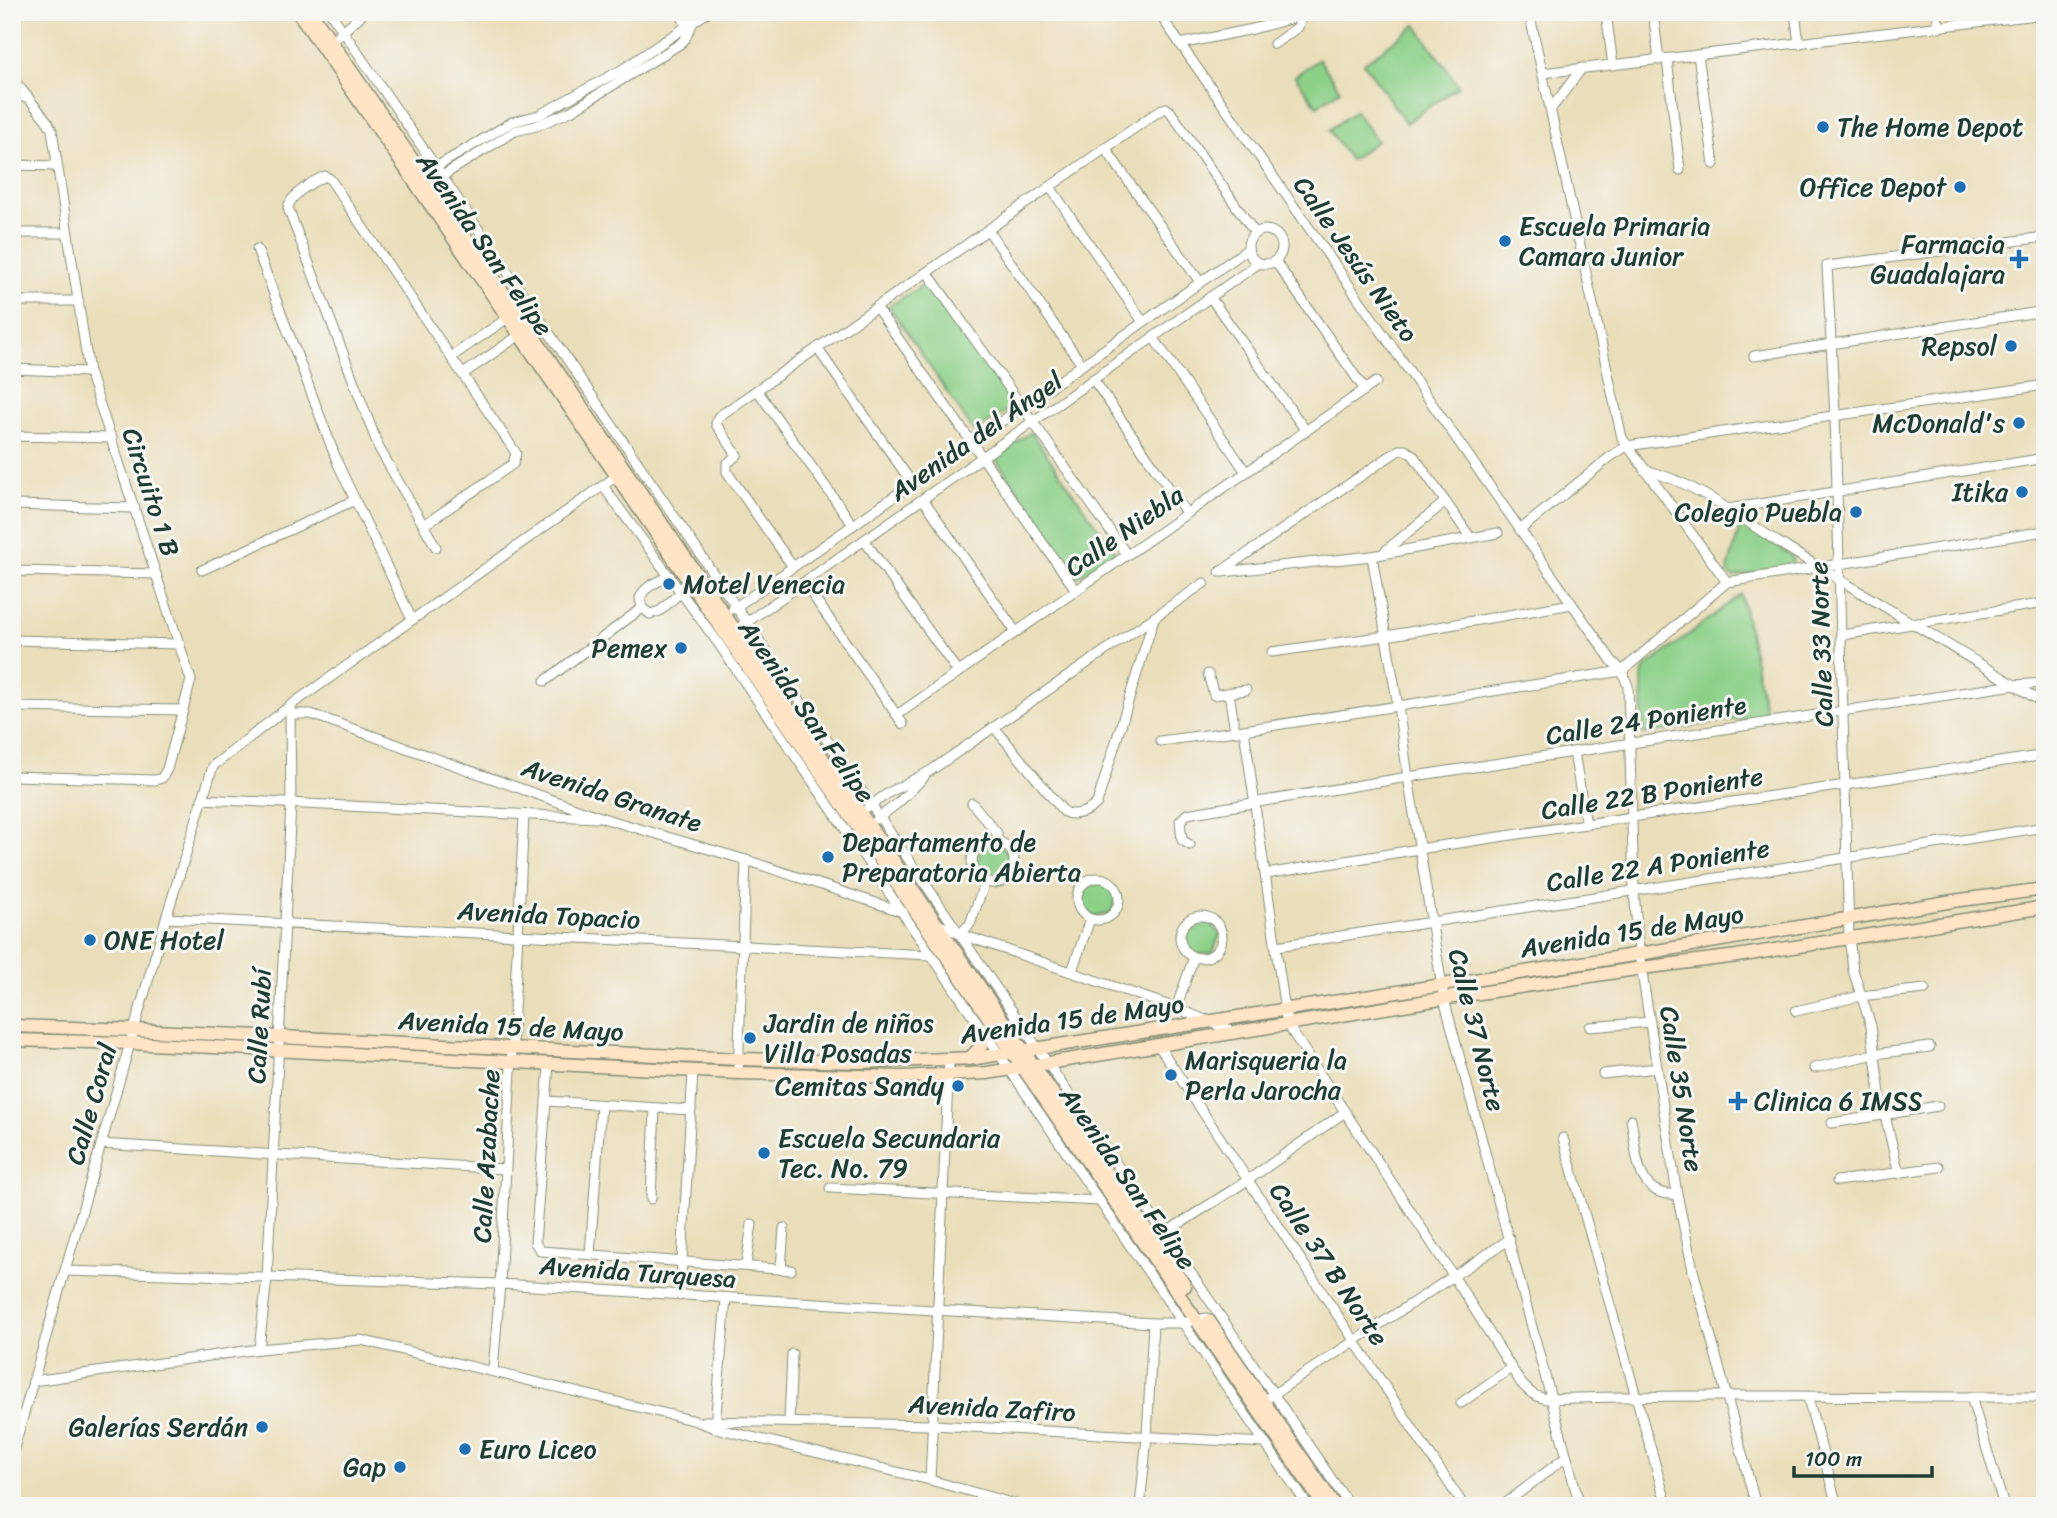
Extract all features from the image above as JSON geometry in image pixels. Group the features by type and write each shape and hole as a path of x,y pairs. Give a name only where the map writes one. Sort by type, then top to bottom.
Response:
{"main road":[{"name":"Avenida San Felipe","path":"298,12 387,123 524,332 621,473 682,586 716,621"},
{"name":"Avenida San Felipe","path":"311,12 327,45 512,314"},
{"path":"2044,13 2045,27"},
{"name":"Avenida San Felipe","path":"524,332 563,380 716,621 855,814 921,918 1019,1052"},
{"name":"Avenida San Felipe","path":"865,829 936,923 1029,1067 1154,1240 1202,1319 1264,1400 1335,1506"},
{"name":"Avenida 15 de Mayo","path":"12,1040 130,1043 694,1071 738,1066 969,1059 2045,889"},
{"name":"Avenida 15 de Mayo","path":"12,1026 512,1048 901,1077 949,1075 1010,1070 1444,999 2045,907"},
{"path":"969,1059 982,1045 983,1030"},
{"name":"Avenida San Felipe","path":"1264,1400 1324,1506"}],"street":[{"name":"Avenida San Felipe","path":"330,12 1048,1063 1154,1240 1264,1400 1350,1506"},
{"path":"327,45 365,12"},
{"path":"680,12 690,26"},
{"path":"436,167 575,97 651,53 708,12"},
{"name":"Calle Jesús Nieto","path":"1158,12 1612,661 1622,671"},
{"path":"1180,44 1253,29 1315,12"},
{"path":"1529,12 1619,427 1627,446 1644,471 1727,582"},
{"path":"1653,12 1680,170"},
{"path":"1795,12 1799,44"},
{"path":"1937,12 1939,28"},
{"path":"1606,13 1613,65"},
{"path":"1543,73 1939,28 2044,13"},
{"path":"1274,44 1298,27 1302,15"},
{"path":"1699,55 1714,164"},
{"path":"1551,109 1582,68"},
{"name":"Circuito 1 B","path":"12,78 51,125 89,372 191,680 167,769 162,778 12,776"},
{"path":"12,97 27,97"},
{"path":"793,567 727,472 727,464 737,455 715,420 1166,108 1255,233"},
{"path":"387,123 400,114"},
{"path":"442,176 497,136"},
{"path":"1105,148 1200,282"},
{"path":"12,165 56,166"},
{"path":"424,525 513,464 516,453 330,179 325,176 288,202 288,208 379,448 436,547"},
{"path":"1050,187 1143,322"},
{"path":"988,230 1082,365"},
{"path":"1269,230 1278,236 1282,252 1275,261 1259,263 1252,257 1248,249 1250,239 1255,233 1269,230"},
{"path":"12,233 67,233"},
{"name":"Calle 33 Norte","path":"1899,1174 1884,1114 1871,1026 1853,970 1849,937 1849,857 1835,416 1827,266 2045,237"},
{"path":"257,249 338,464 411,620"},
{"name":"Avenida del Ángel","path":"716,621 1248,249"},
{"path":"1275,261 1365,390"},
{"name":"Avenida del Ángel","path":"727,636 1259,263"},
{"path":"927,272 1127,555"},
{"path":"1210,296 1306,431"},
{"path":"12,300 78,301"},
{"path":"876,307 1076,590"},
{"path":"1754,356 2045,310"},
{"path":"451,357 512,314"},
{"path":"463,374 524,332"},
{"path":"1153,337 1246,472"},
{"path":"817,348 912,483"},
{"path":"12,369 89,372"},
{"path":"563,380 576,371"},
{"path":"1093,379 1187,513"},
{"name":"Calle Niebla","path":"897,715 1376,382"},
{"path":"1520,530 1627,446 2045,385"},
{"path":"757,390 853,525"},
{"path":"12,436 111,438"},
{"path":"1470,537 1413,454 1405,450 1392,454 1220,572 1372,555 1498,533"},
{"path":"1728,509 2045,458"},
{"path":"1644,471 1678,481 1728,509 2045,704"},
{"path":"290,710 411,620 621,473"},
{"name":"Avenida San Felipe","path":"603,486 670,576 682,586"},
{"path":"923,499 1016,632"},
{"path":"202,570 355,500"},
{"path":"1384,552 1445,502"},
{"path":"12,505 135,508"},
{"path":"1160,741 1622,671 1727,582 2045,531"},
{"path":"864,540 958,672"},
{"name":"Calle 37 Norte","path":"1372,555 1444,999 1580,1506"},
{"path":"12,571 156,574"},
{"path":"670,576 644,591 640,598 642,608 650,614 660,611 682,586"},
{"path":"804,583 903,724"},
{"path":"855,814 930,771 1204,583"},
{"path":"1842,635 2045,603"},
{"path":"1272,652 1386,636 1572,604"},
{"path":"545,681 642,608"},
{"path":"994,727 1063,812 1072,814 1090,809 1097,803 1154,618"},
{"name":"Avenida San Felipe","path":"727,636 930,955 1307,1506"},
{"path":"12,640 180,645"},
{"name":"Calle 35 Norte","path":"1622,671 1628,686 1634,890 1639,954 1677,1194 1693,1270 1756,1506"},
{"path":"1208,674 1214,695 1246,690"},
{"name":"Calle 24 Poniente","path":"1190,845 1182,840 1180,821 1184,816 1408,777 1844,710 2014,685 2045,683"},
{"path":"1229,693 1254,803 1287,1024 1530,1394 1550,1399 1725,1394 1808,1398 2045,1397"},
{"path":"12,706 183,710"},
{"name":"Calle Coral","path":"12,1455 212,766 290,710"},
{"name":"Calle Rubí","path":"259,1349 267,1278 291,804 290,710"},
{"name":"Avenida Granate","path":"290,710 311,714 606,819 746,860 902,911 960,934 1214,1021 1236,1032"},
{"path":"1574,752 1586,824"},
{"name":"Calle 22 B Poniente","path":"1266,874 2045,755"},
{"path":"865,829 898,803 930,771"},
{"path":"890,792 898,803"},
{"path":"202,799 606,819"},
{"path":"972,803 997,833 997,841"},
{"name":"Calle Azabache","path":"493,1371 500,1284 524,816"},
{"name":"Calle 22 A Poniente","path":"1277,946 2045,827"},
{"path":"997,841 1010,849 1014,864 1012,872 1000,882 985,882 973,871 972,856 981,844 997,841"},
{"path":"738,1066 746,860"},
{"path":"1101,878 1114,886 1119,900 1112,914 1105,919 1090,919 1079,909 1077,893 1086,881 1101,878"},
{"path":"960,934 970,924 985,882"},
{"path":"1207,917 1218,925 1221,932 1219,946 1209,956 1194,957 1180,942 1182,927 1193,918 1207,917"},
{"name":"Avenida Topacio","path":"166,918 930,955"},
{"path":"1072,971 1090,919"},
{"path":"1176,1008 1194,957"},
{"path":"1796,1011 1860,996 1925,989"},
{"path":"1590,1027 1650,1022"},
{"name":"Calle 37 B Norte","path":"1159,1046 1464,1506"},
{"path":"1814,1068 1930,1047"},
{"path":"930,1480 949,1060"},
{"path":"549,1065 536,1243 541,1251 786,1269 784,1228"},
{"path":"1603,1074 1657,1068"},
{"path":"680,1296 694,1071"},
{"path":"546,1101 691,1110"},
{"path":"590,1254 601,1105"},
{"path":"1832,1123 1938,1106"},
{"path":"651,1199 655,1108"},
{"path":"1154,1240 1248,1180 1345,1112"},
{"path":"1631,1119 1642,1177 1649,1188 1666,1195 1677,1194"},
{"path":"1563,1138 1667,1506"},
{"path":"101,1144 505,1169"},
{"path":"1837,1181 1939,1167"},
{"path":"830,1188 1100,1201"},
{"path":"746,1265 752,1224"},
{"path":"1264,1400 1510,1239"},
{"name":"Avenida Turquesa","path":"65,1271 500,1284 1153,1323 1202,1319"},
{"path":"715,1424 726,1299"},
{"path":"1140,1506 1153,1323"},
{"path":"33,1381 259,1349 361,1340 715,1424 1022,1506"},
{"path":"789,1421 792,1354"},
{"path":"1461,1402 1511,1368"},
{"path":"1971,1397 2004,1506"},
{"path":"1808,1398 1837,1506"},
{"name":"Avenida Zafiro","path":"715,1424 789,1421 933,1425 1265,1443"},
{"path":"1502,1506 1566,1457"}],"green space":[{"path":"1416,25 1459,86 1406,123 1364,63"},
{"path":"1319,59 1340,90 1317,106 1295,76"},
{"path":"1355,111 1377,141 1350,160 1329,130"},
{"path":"926,283 1015,406 974,432 889,306"},
{"path":"1031,432 1115,552 1078,577 995,458"},
{"path":"1741,522 1793,557 1791,567 1733,577 1727,573"},
{"path":"1741,594 1766,715 1643,734 1642,676 1645,668"},
{"path":"1000,844 1012,858 1005,877 986,879 975,865 982,847"},
{"path":"1105,882 1117,896 1110,914 1091,917 1080,903 1087,884"},
{"path":"1209,920 1220,934 1213,953 1194,955 1183,941 1190,922"}],"place":[{"name":"The Home Depot","path":"1823,127"},
{"name":"Office Depot","path":"1960,187"},
{"name":"Escuela Primaria Camara Junior","path":"1505,241"},
{"name":"Farmacia Guadalajara","path":"2019,259"},
{"name":"Repsol","path":"2011,346"},
{"name":"McDonald's","path":"2019,423"},
{"name":"Itika","path":"2022,492"},
{"name":"Colegio Puebla","path":"1856,512"},
{"name":"Motel Venecia","path":"669,584"},
{"name":"Pemex","path":"681,648"},
{"name":"Departamento de Preparatoria Abierta","path":"828,857"},
{"name":"ONE Hotel","path":"90,940"},
{"name":"Jardin de niños Villa Posadas","path":"750,1038"},
{"name":"Marisqueria la Perla Jarocha","path":"1171,1075"},
{"name":"Cemitas Sandy","path":"958,1086"},
{"name":"Clinica 6 IMSS","path":"1738,1101"},
{"name":"Escuela Secundaria Tec. No. 79","path":"764,1153"},
{"name":"Galerías Serdán","path":"262,1427"},
{"name":"Euro Liceo","path":"465,1449"},
{"name":"Gap","path":"400,1467"}]}
